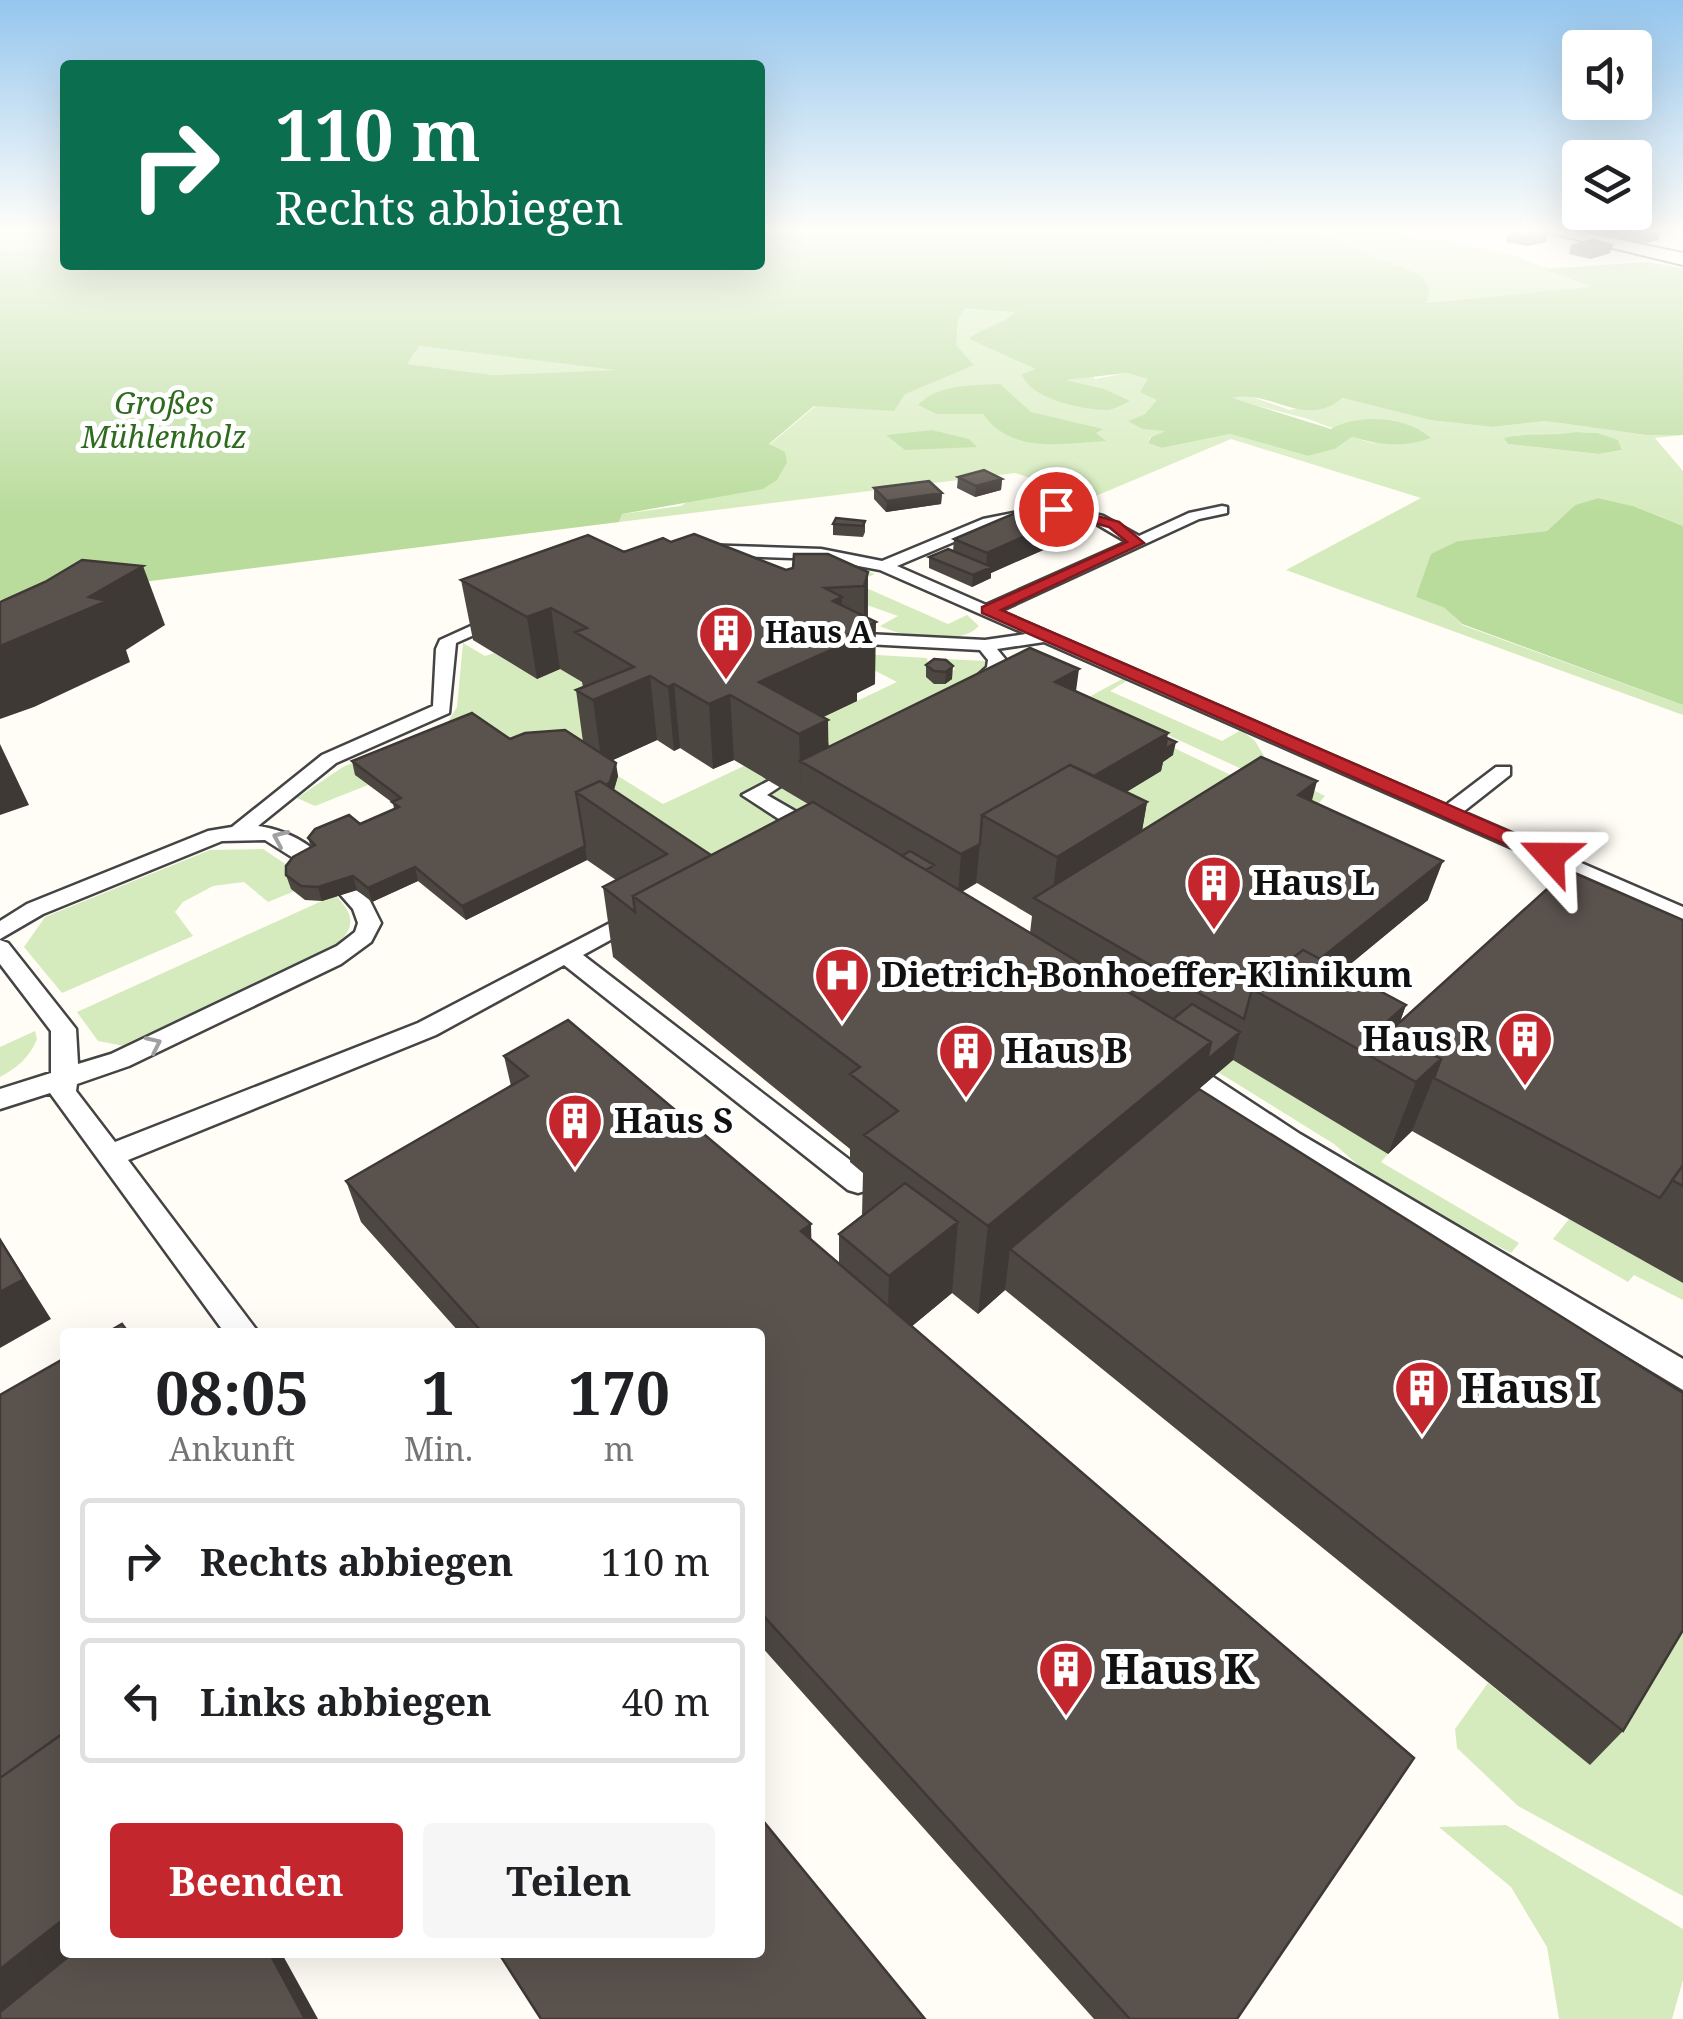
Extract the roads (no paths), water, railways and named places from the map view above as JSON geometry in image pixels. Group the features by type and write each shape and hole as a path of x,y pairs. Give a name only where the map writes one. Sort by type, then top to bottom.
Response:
{"lane":[{"path":"884,566 1033,509 1079,512 1114,524 1136,543"},
{"path":"988,610 1194,516 1222,510"},
{"path":"683,554 714,549 852,558 884,566 1683,916"},
{"path":"813,576 830,562 852,558"},
{"path":"240,830 329,759 442,709 445,649 449,640 514,614"},
{"path":"866,639 985,645 1049,637"},
{"path":"952,703 996,669 997,660 985,645"},
{"path":"1450,812 1503,772"},
{"path":"774,784 752,795 809,836"},
{"path":"0,932 35,909 216,836 240,830 277,834 314,861"},
{"path":"0,1099 120,1060 356,944 368,932 371,919 368,910 350,893"},
{"path":"110,1156 427,1029 653,908"},
{"path":"0,948 62,1029 66,1044 64,1093 239,1328"},
{"path":"566,954 858,1182"},
{"path":"1207,1082 1290,1140 1683,1376"}],"place":[{"name":"Haus A","path":"726,682"},
{"name":"Haus L","path":"1214,932"},
{"name":"Dietrich-Bonhoeffer-Klinikum","path":"842,1024"},
{"name":"Haus R","path":"1525,1088"},
{"name":"Haus B","path":"966,1100"},
{"name":"Haus S","path":"575,1170"},
{"name":"Haus I","path":"1422,1437"},
{"name":"Haus K","path":"1066,1718"}],"park label":[{"name":"Großes Mühlenholz","path":"164,421"}]}
